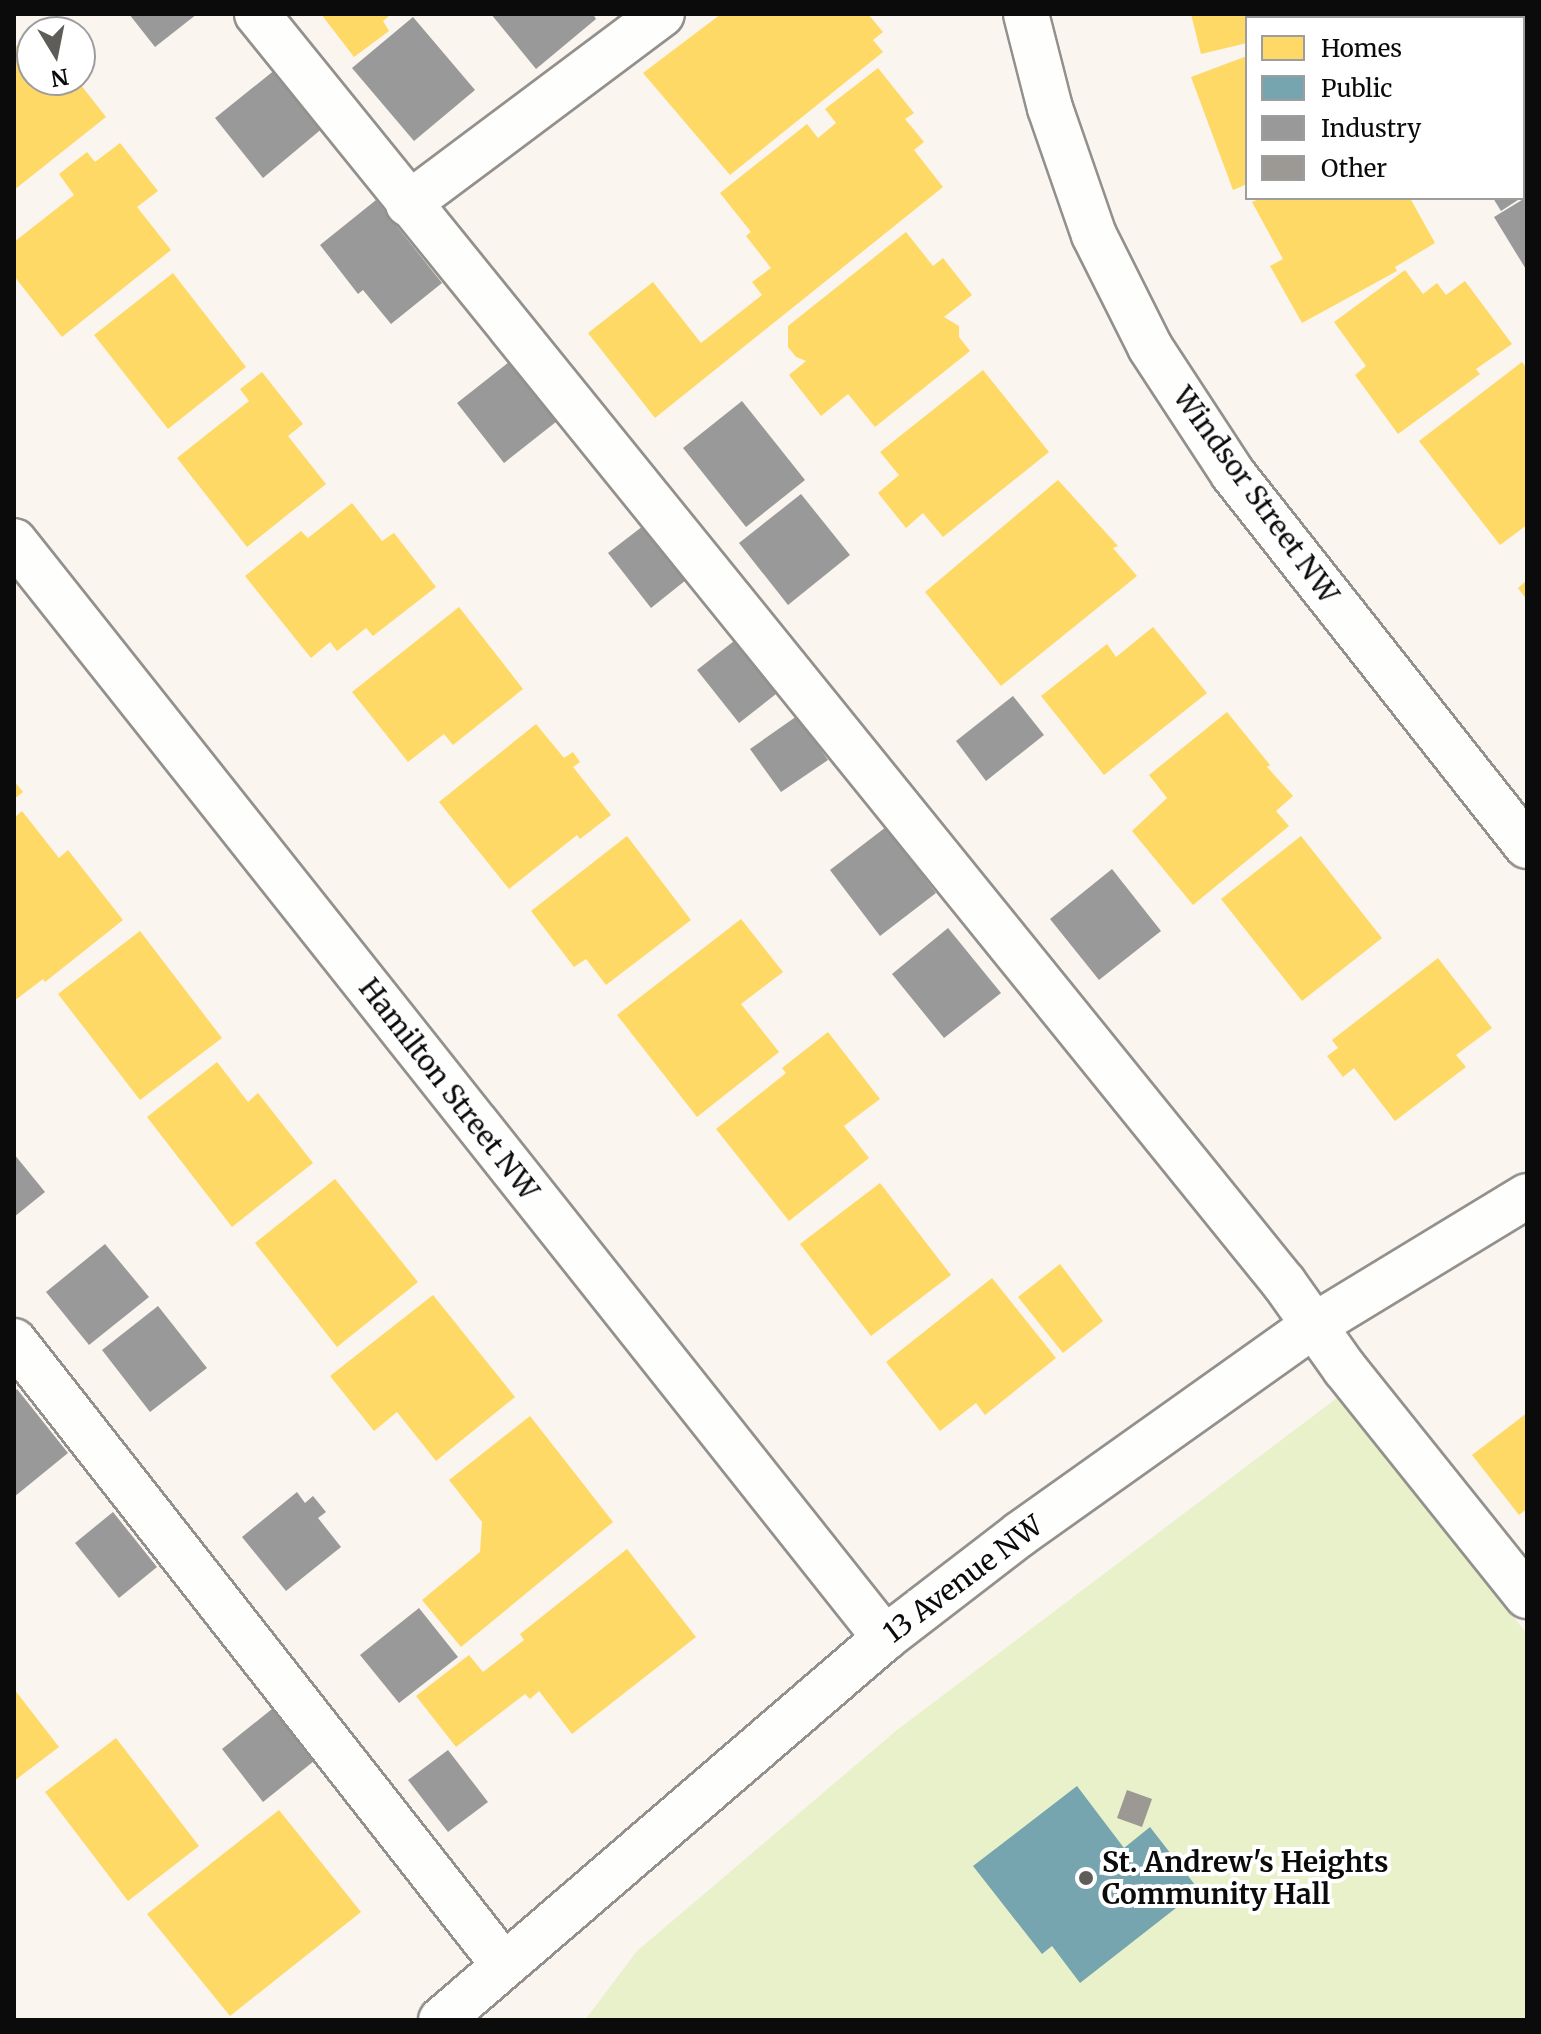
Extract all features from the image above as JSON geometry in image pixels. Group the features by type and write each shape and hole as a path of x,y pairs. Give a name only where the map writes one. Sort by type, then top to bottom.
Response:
{"street":[{"path":"257,14 1284,1283 1313,1326 1527,1596"},
{"path":"408,204 662,14"},
{"name":"Windsor Street NW","path":"1026,14 1050,108 1094,235 1150,347 1233,474 1527,846"},
{"name":"Hamilton Street NW","path":"14,541 885,1638"},
{"name":"13 Avenue NW","path":"441,2020 885,1638 1020,1534 1313,1326 1527,1196"},
{"path":"14,1341 503,1964"}],"green space":[{"path":"1337,1398 1527,1634 1527,2020 585,2020 637,1951 897,1730"}],"building: Homes":[{"path":"321,14 391,14 383,21 389,31 354,57"},
{"path":"721,14 868,14 883,32 873,40 883,52 730,175 643,73"},
{"path":"1191,14 1288,14 1245,16 1245,43 1201,54"},
{"path":"16,46 16,96 90,96 106,117 14,190"},
{"path":"1245,57 1245,185 1233,190 1191,77"},
{"path":"878,68 914,113 905,119 924,142 914,150 943,187 655,418 588,333 653,282 701,343 762,295 752,282 771,268 746,236 751,232 720,193 807,124 818,138 836,123 825,109"},
{"path":"120,143 158,191 137,207 171,250 62,337 14,276 14,242 74,195 59,174 87,152 95,162"},
{"path":"1411,200 1435,243 1395,267 1397,271 1302,323 1270,266 1283,259 1252,202"},
{"path":"906,232 933,266 943,258 972,295 944,317 959,326 959,337 970,351 875,427 848,394 821,416 789,375 806,361 796,357 788,347 788,326"},
{"path":"1405,270 1423,294 1437,283 1446,295 1465,281 1512,344 1476,369 1480,374 1398,434 1355,375 1366,366 1334,322"},
{"path":"173,273 246,367 168,429 94,335"},
{"path":"1522,362 1527,369 1527,525 1500,545 1419,441"},
{"path":"983,370 1049,452 943,537 923,513 906,528 878,493 899,475 880,452"},
{"path":"262,372 303,424 288,436 326,484 247,547 177,458 249,401 240,389"},
{"path":"1058,480 1118,546 1113,548 1137,576 1001,686 925,592"},
{"path":"352,503 382,541 394,533 436,587 373,636 366,628 337,651 330,642 311,658 245,576 301,531 308,538"},
{"path":"1527,580 1527,600 1518,588"},
{"path":"459,607 523,689 453,745 444,734 408,762 352,692"},
{"path":"1153,627 1207,693 1104,775 1041,696 1107,644 1116,657"},
{"path":"1227,712 1270,765 1267,767 1293,796 1276,811 1289,826 1193,905 1132,831 1167,798 1149,775"},
{"path":"536,724 564,758 573,752 580,762 573,767 611,815 580,839 577,835 509,889 439,802"},
{"path":"14,781 23,792 14,799"},
{"path":"22,811 59,858 68,850 123,920 45,982 43,979 14,1001 14,818"},
{"path":"627,836 691,920 606,985 586,959 574,967 531,911"},
{"path":"1301,836 1382,938 1302,1001 1221,899"},
{"path":"741,919 783,972 741,1004 779,1052 697,1117 617,1015"},
{"path":"140,931 222,1038 140,1100 58,994"},
{"path":"1438,958 1492,1028 1456,1055 1466,1067 1395,1121 1354,1068 1343,1077 1327,1056 1338,1048 1332,1040"},
{"path":"828,1032 880,1099 844,1126 869,1158 789,1221 716,1129 786,1073 782,1068"},
{"path":"217,1062 248,1102 258,1093 313,1163 232,1227 147,1117"},
{"path":"335,1179 418,1282 337,1347 255,1243"},
{"path":"880,1183 951,1275 871,1336 800,1244"},
{"path":"1060,1264 1103,1321 1063,1353 1018,1297"},
{"path":"992,1278 1056,1358 985,1415 976,1403 940,1431 886,1362"},
{"path":"433,1295 515,1397 436,1461 397,1412 374,1431 330,1376"},
{"path":"1527,1413 1527,1509 1519,1515 1472,1455"},
{"path":"530,1416 613,1522 461,1647 422,1600 480,1552 482,1522 449,1480"},
{"path":"627,1549 696,1637 572,1734 539,1691 530,1699 525,1694 456,1747 416,1696 469,1655 483,1672 524,1640 520,1634"},
{"path":"14,1689 59,1747 14,1781"},
{"path":"116,1738 199,1846 128,1901 45,1792"},
{"path":"279,1810 361,1912 230,2016 147,1914"}],"building: Public":[{"name":"St. Andrew's Heights Community Hall","path":"1077,1786 1124,1848 1150,1827 1199,1890 1080,1983 1052,1946 1042,1954 973,1866"}],"building: Industry":[{"path":"129,14 197,14 155,47"},
{"path":"491,14 593,14 596,19 536,69"},
{"path":"1490,14 1490,16 1429,16"},
{"path":"413,17 475,90 414,141 352,68"},
{"path":"276,69 324,127 263,178 215,118"},
{"path":"1525,116 1527,119 1525,196"},
{"path":"1527,197 1527,271 1494,217"},
{"path":"376,200 442,283 391,324 363,290 358,294 320,245"},
{"path":"1494,200 1518,200 1501,211"},
{"path":"514,358 561,418 504,463 457,403"},
{"path":"742,401 805,480 746,527 683,448"},
{"path":"801,494 850,555 788,605 739,543"},
{"path":"643,526 686,580 651,608 608,553"},
{"path":"734,641 776,694 739,723 697,670"},
{"path":"1013,696 1044,735 986,781 956,741"},
{"path":"797,716 828,760 781,792 750,749"},
{"path":"886,827 936,893 880,936 830,870"},
{"path":"1112,869 1161,931 1099,980 1050,919"},
{"path":"948,928 1001,993 944,1038 892,974"},
{"path":"14,1154 45,1192 14,1217"},
{"path":"105,1244 149,1297 89,1345 46,1292"},
{"path":"158,1306 207,1368 150,1412 102,1350"},
{"path":"17,1389 68,1453 14,1497 14,1392"},
{"path":"297,1492 305,1503 313,1496 326,1512 318,1518 341,1547 286,1591 242,1537"},
{"path":"113,1512 157,1567 119,1598 75,1543"},
{"path":"419,1608 458,1657 399,1703 360,1655"},
{"path":"272,1709 314,1761 263,1802 222,1749"},
{"path":"448,1750 488,1802 448,1832 408,1780"}],"building: Other":[{"path":"1127,1790 1152,1799 1142,1827 1117,1818"}],"place":[{"name":"St. Andrew's Heights Community Hall","path":"1086,1878"}]}
